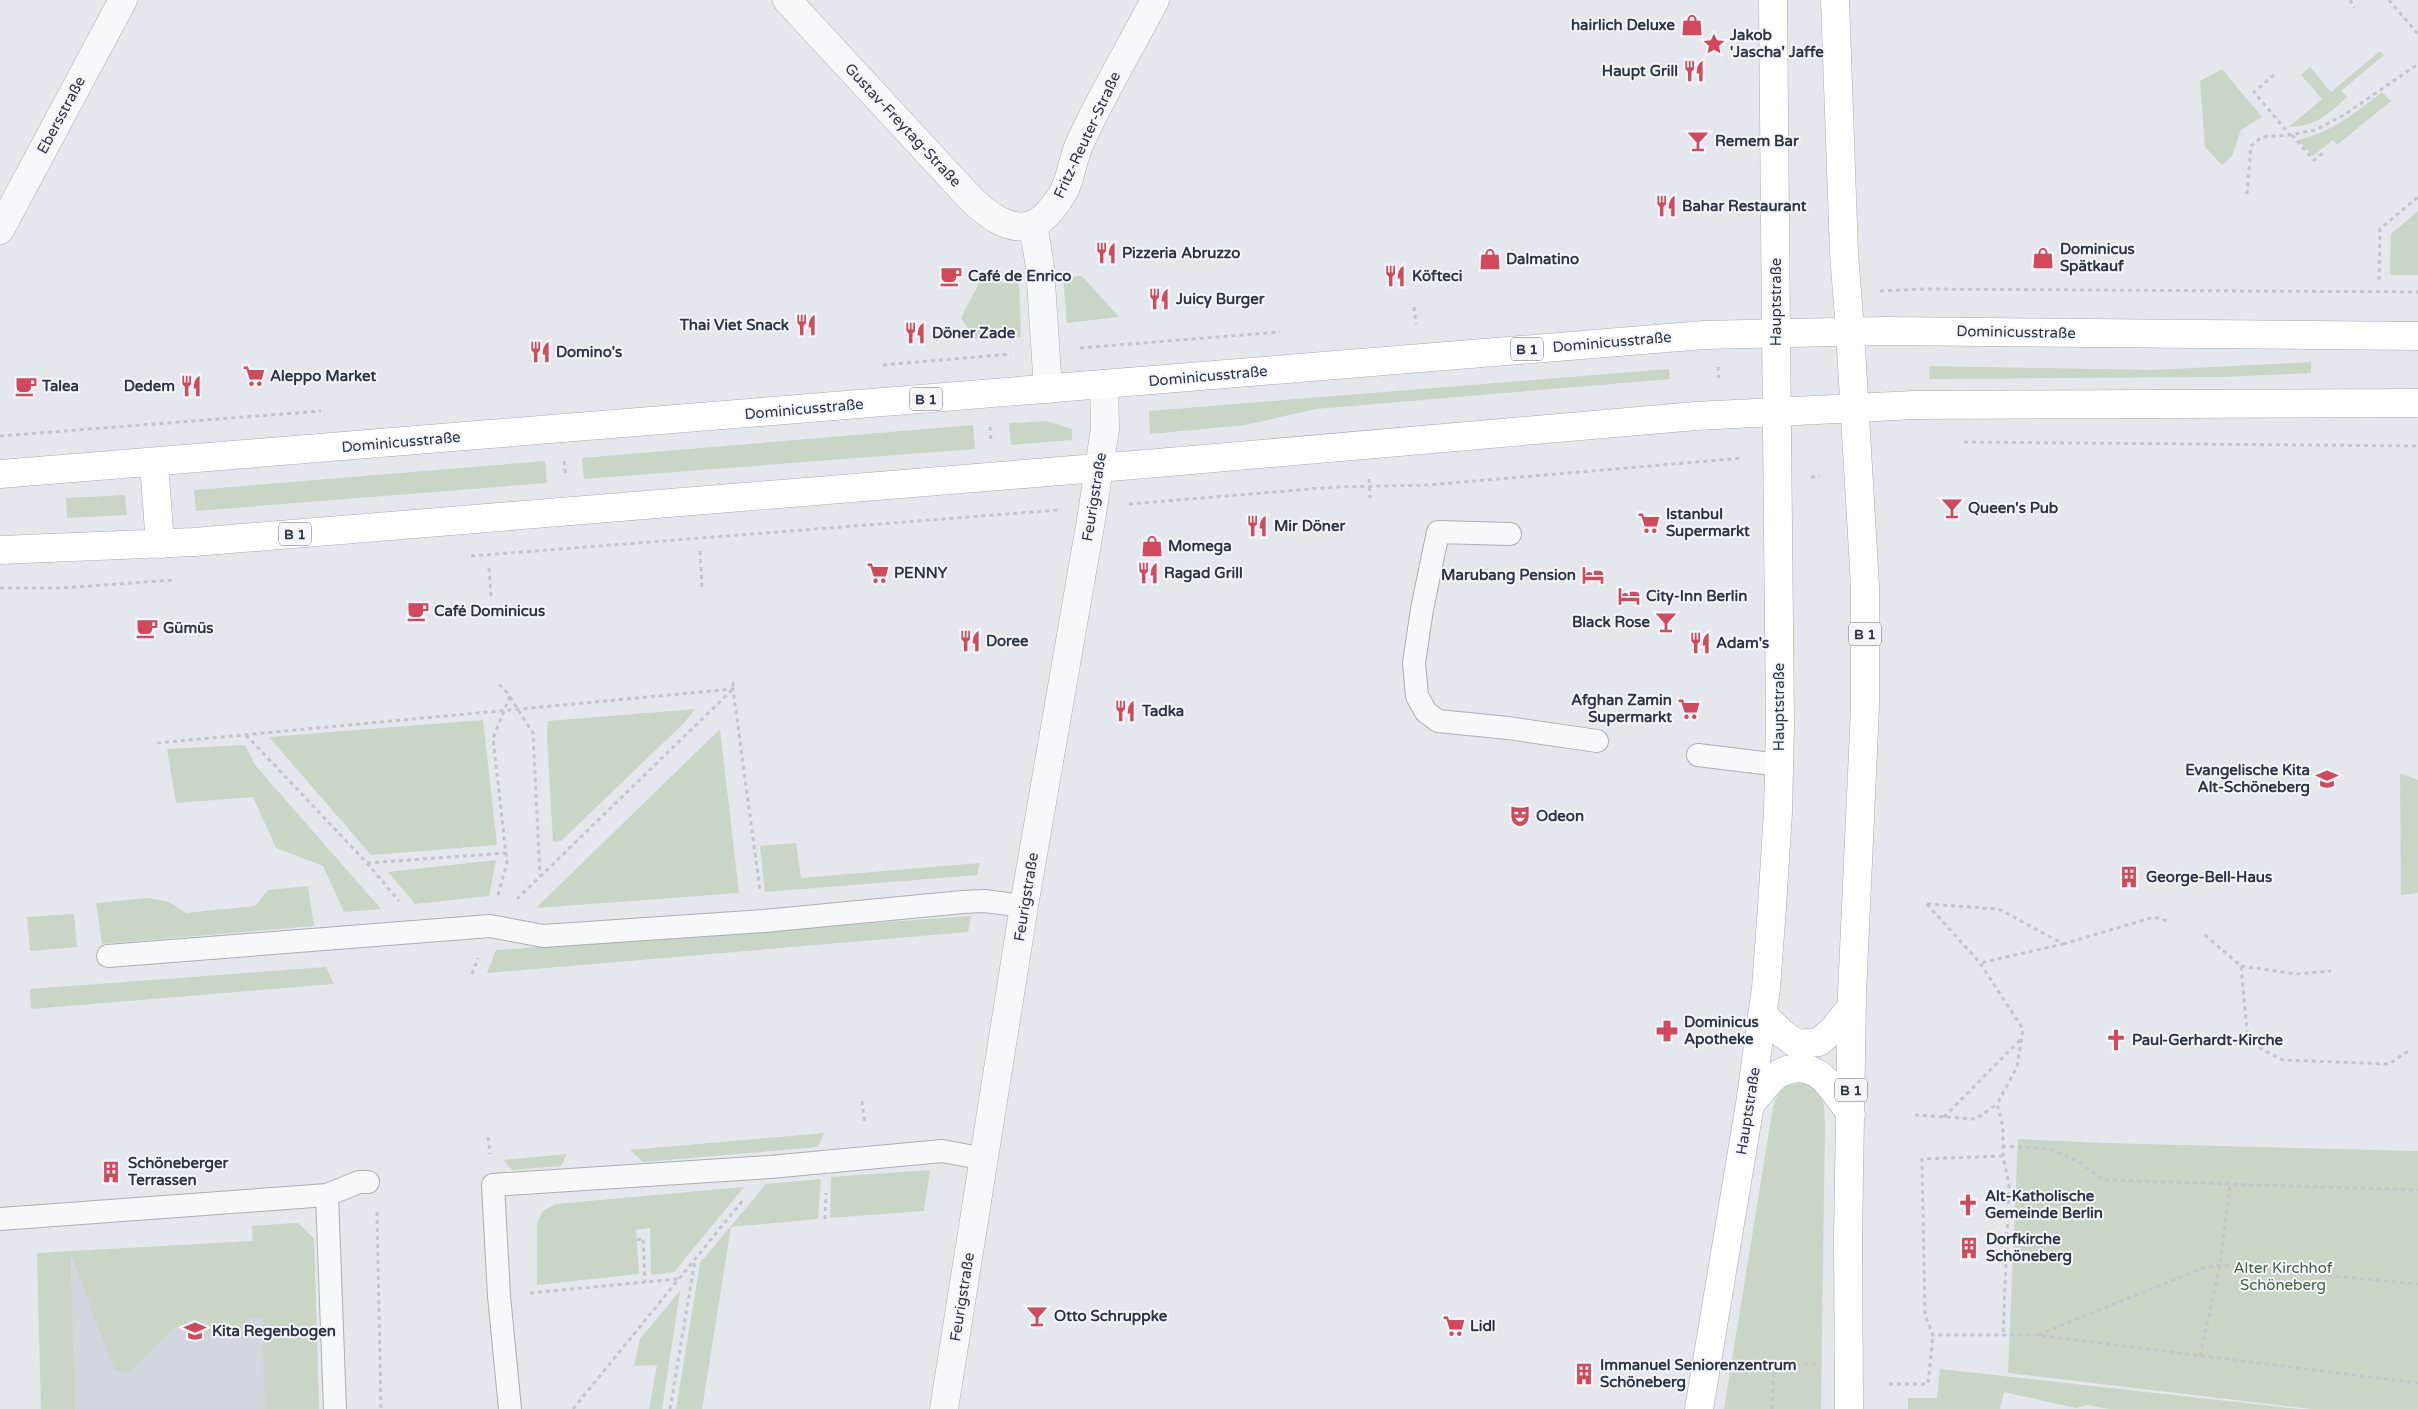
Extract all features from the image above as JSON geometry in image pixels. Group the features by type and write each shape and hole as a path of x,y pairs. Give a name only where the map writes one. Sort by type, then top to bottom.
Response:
{"main road":[{"name":"Hauptstraße","path":"1699,1409 1763,1015 1773,897 1780,765 1773,0"},
{"path":"1835,0 1842,214 1850,331"},
{"name":"Dominicusstraße","path":"0,474 154,463 1694,336 1850,331 2418,336"},
{"name":"B 1","path":"1849,1409 1848,1239 1852,1006 1865,707 1865,586 1850,331"},
{"path":"1776,413 1914,405 2418,403"},
{"name":"B 1","path":"0,550 160,544 1099,468 1696,416 1776,413"},
{"path":"154,463 160,544"},
{"path":"1763,1015 1797,1044 1819,1042 1834,1029 1852,1006"},
{"path":"1750,1104 1779,1074 1804,1067 1822,1074 1851,1114"}],"street":[{"name":"Ebersstraße","path":"0,230 123,0"},
{"name":"Gustav-Freytag-Straße","path":"788,0 982,209 1010,225 1033,224"},
{"name":"Fritz-Reuter-Straße","path":"1033,224 1046,215 1065,189 1082,138 1155,0"},
{"path":"1033,224 1040,267 1048,389"},
{"name":"Feurigstraße","path":"944,1409 1024,906 1099,468 1105,429 1104,384"}],"lane":[{"path":"1510,534 1438,532 1422,609 1414,663 1416,696 1426,712 1438,721 1508,728 1597,741"},
{"path":"1698,755 1780,765"},
{"path":"108,956 490,926 543,936 764,921 963,902 984,901 1024,906"},
{"path":"510,1409 499,1296 493,1185 770,1167 942,1151 985,1159"},
{"path":"0,1219 327,1195 360,1182 368,1182"},
{"path":"327,1195 335,1409"}],"path":[{"path":"2350,0 2354,8"},
{"path":"2389,0 2418,34"},
{"path":"2247,194 2251,146 2262,137 2290,135 2315,130 2344,116 2418,64"},
{"path":"2274,75 2254,92 2314,160 2324,152"},
{"path":"2379,280 2380,229 2418,197"},
{"path":"1922,289 2418,292"},
{"path":"1414,307 1416,327"},
{"path":"990,422 992,449"},
{"path":"1964,442 2418,446"},
{"path":"564,456 566,484"},
{"path":"1123,504 1335,487 1428,485 1709,462"},
{"path":"1369,479 1370,498"},
{"path":"464,557 1064,509"},
{"path":"700,551 702,588"},
{"path":"489,568 491,596"},
{"path":"0,588 62,588 180,579"},
{"path":"733,680 764,921"},
{"path":"499,684 510,696 533,733 540,877"},
{"path":"157,742 733,688"},
{"path":"490,926 733,688"},
{"path":"472,974 490,926 507,864 493,738 510,696"},
{"path":"246,734 366,863 425,931"},
{"path":"366,863 506,853"},
{"path":"1915,1115 1976,1119 1997,1104 2018,1067 2023,1029 1980,963 1927,904 1999,909 2063,944"},
{"path":"1980,963 2063,944 2154,917 2167,921"},
{"path":"2205,935 2240,966 2296,974 2330,971"},
{"path":"2240,966 2248,1042 2283,1060 2389,1064 2410,1049"},
{"path":"1944,1117 2022,1038"},
{"path":"1997,1104 2003,1127 2003,1156 2009,1185 2003,1336"},
{"path":"2002,1146 2050,1150 2078,1161 2103,1180 2418,1190"},
{"path":"1889,1384 1928,1384 1933,1335 1925,1315 1922,1159 2003,1156"},
{"path":"573,1409 770,1167"},
{"path":"2200,1356 2220,1264 2230,1185"},
{"path":"377,1211 381,1409"},
{"path":"637,1240 643,1238 645,1282"},
{"path":"670,1409 695,1259"},
{"path":"2036,1335 2203,1268 2220,1264 2418,1284"},
{"path":"499,1296 679,1279"},
{"path":"1933,1335 2036,1335 2418,1383"},
{"path":"1710,1340 1756,1369 1774,1365 1849,1362"},
{"path":"1772,1409 1774,1365"}],"shaded area":[{"name":"Kita Regenbogen","path":"298,1223 314,1239 319,1409 75,1409 71,1253 253,1241 252,1226"}],"green space":[{"path":"2380,51 2384,55 2341,91 2347,97 2333,109 2314,122 2289,127 2322,99 2301,75 2310,67 2331,92"},
{"path":"2222,69 2262,117 2241,130 2232,156 2222,165 2205,147 2200,81"},
{"path":"2382,92 2391,101 2337,145 2333,140 2313,156 2298,140 2333,127"},
{"path":"2418,211 2418,275 2390,275 2391,234"},
{"path":"1001,276 1002,283 1019,282 1021,337 975,339 961,318 982,277"},
{"path":"1082,276 1119,317 1067,323 1063,277"},
{"path":"2311,362 2311,373 2223,377 1930,379 1929,366 2152,370"},
{"path":"1669,369 1670,379 1316,409 1245,425 1150,434 1149,411"},
{"path":"1047,421 1072,429 1072,440 1011,445 1009,423"},
{"path":"973,425 975,449 584,479 582,458"},
{"path":"545,461 547,483 196,511 194,490"},
{"path":"125,495 127,515 67,518 66,498"},
{"path":"695,709 685,722 561,841 553,842 547,735 548,721"},
{"path":"483,720 497,845 371,855 269,737"},
{"path":"720,729 739,893 536,908"},
{"path":"245,745 255,765 381,909 344,912 323,866 276,848 253,797 176,803 167,749"},
{"path":"2400,773 2418,780 2418,893 2401,895"},
{"path":"796,843 801,878 980,863 977,875 765,892 760,846"},
{"path":"496,860 489,896 415,904 388,872"},
{"path":"308,886 314,926 102,944 96,903 148,898 169,902 186,913 255,906 268,890"},
{"path":"74,914 77,947 30,951 27,917"},
{"path":"971,916 968,932 487,973 496,950"},
{"path":"326,967 334,984 31,1009 30,989"},
{"path":"1805,1083 1820,1095 1824,1104 1825,1116 1821,1409 1724,1409 1773,1107 1780,1091 1784,1088 1792,1084"},
{"path":"824,1133 818,1147 643,1162 630,1150"},
{"name":"Alter Kirchhof Schöneberg","path":"2018,1139 2418,1151 2418,1409 2312,1409 2008,1373"},
{"path":"567,1154 561,1166 512,1170 503,1160"},
{"path":"930,1170 924,1211 830,1218 831,1177"},
{"path":"821,1179 818,1219 731,1227 702,1409 676,1409 700,1263 766,1184"},
{"path":"744,1187 674,1272 651,1275 650,1228 636,1230 639,1274 537,1285 537,1223 543,1211 556,1204"},
{"name":"Kita Regenbogen","path":"298,1223 314,1239 319,1409 265,1409 262,1318 250,1318 243,1324 243,1338 232,1338 231,1334 193,1336 177,1325 134,1368 125,1373 114,1370 71,1254 75,1409 41,1409 37,1253 253,1241 252,1226"},
{"path":"680,1291 662,1409 649,1409 657,1365 634,1366 640,1339"},
{"path":"1940,1369 2300,1409 2109,1409 2088,1405 2076,1408 2004,1392 2000,1409 1908,1409 1908,1398 1937,1398"}],"place":[{"name":"hairlich Deluxe","path":"1692,25"},
{"name":"Jakob 'Jascha' Jaffe","path":"1714,44"},
{"name":"Haupt Grill","path":"1694,71"},
{"name":"Remem Bar","path":"1698,141"},
{"name":"Bahar Restaurant","path":"1666,206"},
{"name":"Pizzeria Abruzzo","path":"1106,253"},
{"name":"Dominicus Spätkauf","path":"2043,258"},
{"name":"Dalmatino","path":"1490,259"},
{"name":"Café de Enrico","path":"951,276"},
{"name":"Köfteci","path":"1395,276"},
{"name":"Juicy Burger","path":"1159,299"},
{"name":"Thai Viet Snack","path":"806,325"},
{"name":"Döner Zade","path":"915,333"},
{"name":"Domino's","path":"540,352"},
{"name":"Aleppo Market","path":"254,376"},
{"name":"Talea","path":"26,386"},
{"name":"Dedem","path":"191,386"},
{"name":"Queen's Pub","path":"1952,508"},
{"name":"Istanbul Supermarkt","path":"1649,523"},
{"name":"Mir Döner","path":"1257,526"},
{"name":"Momega","path":"1152,546"},
{"name":"PENNY","path":"878,573"},
{"name":"Ragad Grill","path":"1148,573"},
{"name":"Marubang Pension","path":"1593,575"},
{"name":"City-Inn Berlin","path":"1629,596"},
{"name":"Café Dominicus","path":"418,611"},
{"name":"Black Rose","path":"1666,622"},
{"name":"Gümüs","path":"147,628"},
{"name":"Doree","path":"970,641"},
{"name":"Adam's","path":"1700,643"},
{"name":"Afghan Zamin Supermarkt","path":"1689,709"},
{"name":"Tadka","path":"1125,711"},
{"name":"Evangelische Kita Alt-Schöneberg","path":"2327,779"},
{"name":"Odeon","path":"1520,816"},
{"name":"George-Bell-Haus","path":"2129,877"},
{"name":"Dominicus Apotheke","path":"1667,1031"},
{"name":"Paul-Gerhardt-Kirche","path":"2116,1040"},
{"name":"Schöneberger Terrassen","path":"111,1172"},
{"name":"Alt-Katholische Gemeinde Berlin","path":"1968,1205"},
{"name":"Dorfkirche Schöneberg","path":"1969,1248"},
{"name":"Otto Schruppke","path":"1037,1316"},
{"name":"Lidl","path":"1454,1326"},
{"name":"Kita Regenbogen","path":"195,1331"},
{"name":"Immanuel Seniorenzentrum Schöneberg","path":"1584,1374"}]}
